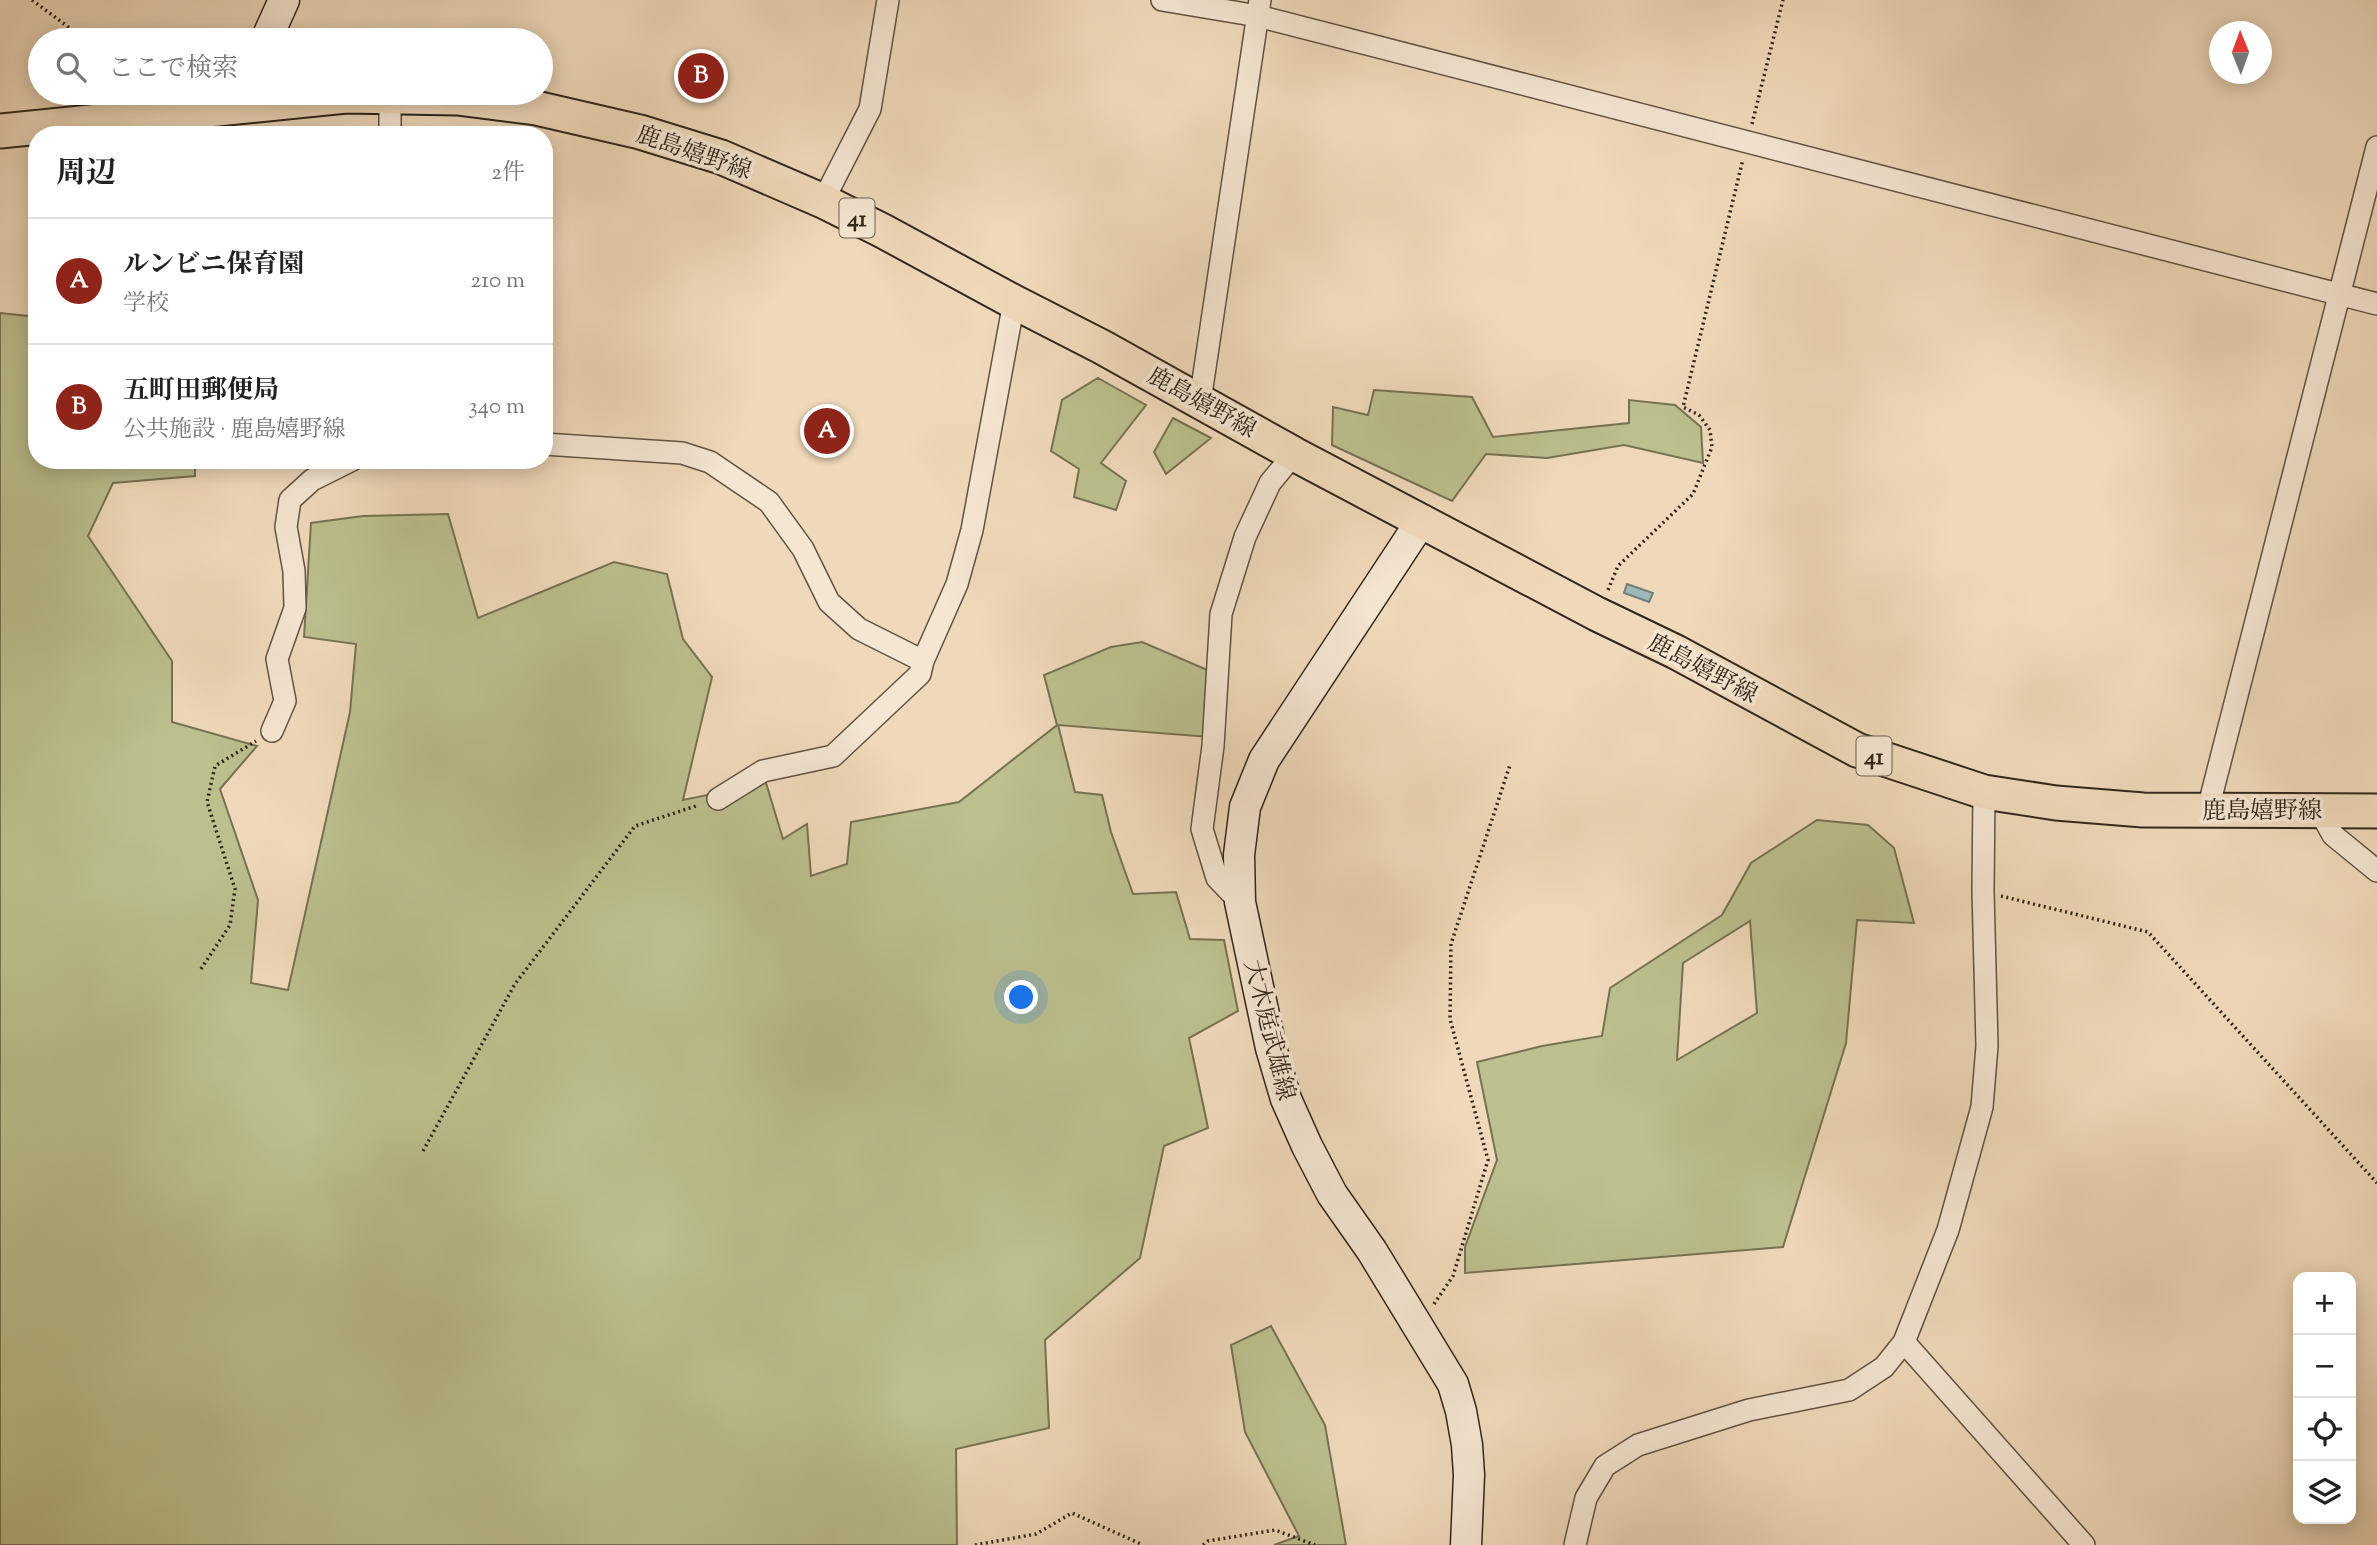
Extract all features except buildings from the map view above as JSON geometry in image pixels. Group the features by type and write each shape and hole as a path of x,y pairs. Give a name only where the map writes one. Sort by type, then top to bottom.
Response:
{"main road":[{"path":"271,28 284,0"},
{"name":"鹿島嬉野線","path":"40,126 208,105"},
{"name":"鹿島嬉野線","path":"512,105 640,132 721,157 823,201 1102,347 1294,454 1597,614 1676,652 1857,750 1984,792 2056,803 2130,809 2377,811"},
{"name":"鹿島嬉野線","path":"0,131 28,128"},
{"name":"大木庭武雄線","path":"1422,520 1264,760 1245,807 1239,855 1240,902 1271,1048 1286,1099 1332,1194 1419,1326 1453,1384 1461,1410 1469,1475 1466,1545"}],"street":[{"path":"823,201 870,109 888,0"},
{"path":"1162,0 1259,8 1747,141 2377,304"},
{"path":"1200,401 1259,8"},
{"path":"390,105 390,126"},
{"path":"2208,809 2377,147"},
{"path":"718,799 763,771 833,756 920,674 923,661 957,584 972,530 1014,302"},
{"path":"553,445 682,453 710,462 769,502 803,549 829,602 859,629 923,661"},
{"path":"1240,902 1216,878 1202,829 1213,746 1221,614 1245,537 1270,483 1294,454"},
{"path":"272,731 285,701 277,659 295,608 295,571 286,527 290,500 312,480 334,469"},
{"path":"1575,1545 1586,1498 1605,1466 1638,1445 1749,1410 1849,1390 1884,1367 1904,1342 1948,1230 1982,1107 1987,1046 1983,891 1984,792"},
{"path":"2319,810 2333,835 2377,871"},
{"path":"1904,1342 2084,1545"}],"path":[{"path":"32,0 70,28"},
{"path":"1597,614 1618,566 1693,494 1712,447 1710,430 1699,415 1683,407 1783,0"},
{"path":"201,969 230,925 235,889 207,802 215,765 272,731"},
{"path":"1419,1326 1453,1276 1488,1160 1450,1019 1451,944 1510,765"},
{"path":"423,1151 514,984 635,826 718,799"},
{"path":"1983,891 2148,932 2377,1184"},
{"path":"975,1545 1036,1534 1072,1513 1143,1545"},
{"path":"1203,1545 1208,1541 1275,1530 1315,1545"}],"green space":[{"path":"0,313 28,316 28,469 195,469 195,476 113,483 88,536 172,661 172,722 257,746 220,789 258,900 251,983 288,990 350,712 356,644 304,637 311,523 363,516 448,514 478,618 614,562 667,574 683,639 712,677 683,800 766,783 783,839 807,824 811,876 847,864 851,822 959,802 1057,725 1044,675 1111,647 1142,642 1212,672 1209,737 1058,725 1075,792 1102,795 1111,832 1133,894 1176,892 1190,939 1224,940 1238,1011 1189,1038 1208,1128 1164,1146 1140,1258 1045,1340 1049,1428 956,1449 957,1545 0,1545"},
{"path":"1098,378 1146,405 1101,463 1126,481 1116,510 1074,497 1079,469 1051,451 1062,400"},
{"path":"1374,390 1472,397 1493,437 1629,423 1629,400 1675,405 1701,427 1703,463 1624,445 1547,458 1486,454 1452,501 1332,445 1333,407 1368,415"},
{"path":"1173,418 1211,438 1166,474 1154,452"},
{"path":"1817,820 1868,825 1894,848 1914,923 1857,920 1846,1043 1783,1247 1465,1273 1465,1247 1497,1160 1477,1062 1542,1046 1602,1036 1610,988 1722,915 1751,863","holes":["1750,921 1757,1013 1677,1060 1683,963"]},
{"path":"1271,1326 1325,1425 1346,1545 1274,1545 1299,1536 1245,1432 1231,1345"}],"water":[{"path":"1627,584 1653,593 1649,602 1624,593"}],"place":[{"name":"五町田郵便局","path":"701,76"},
{"name":"ルンビニ保育園","path":"827,431"}]}
